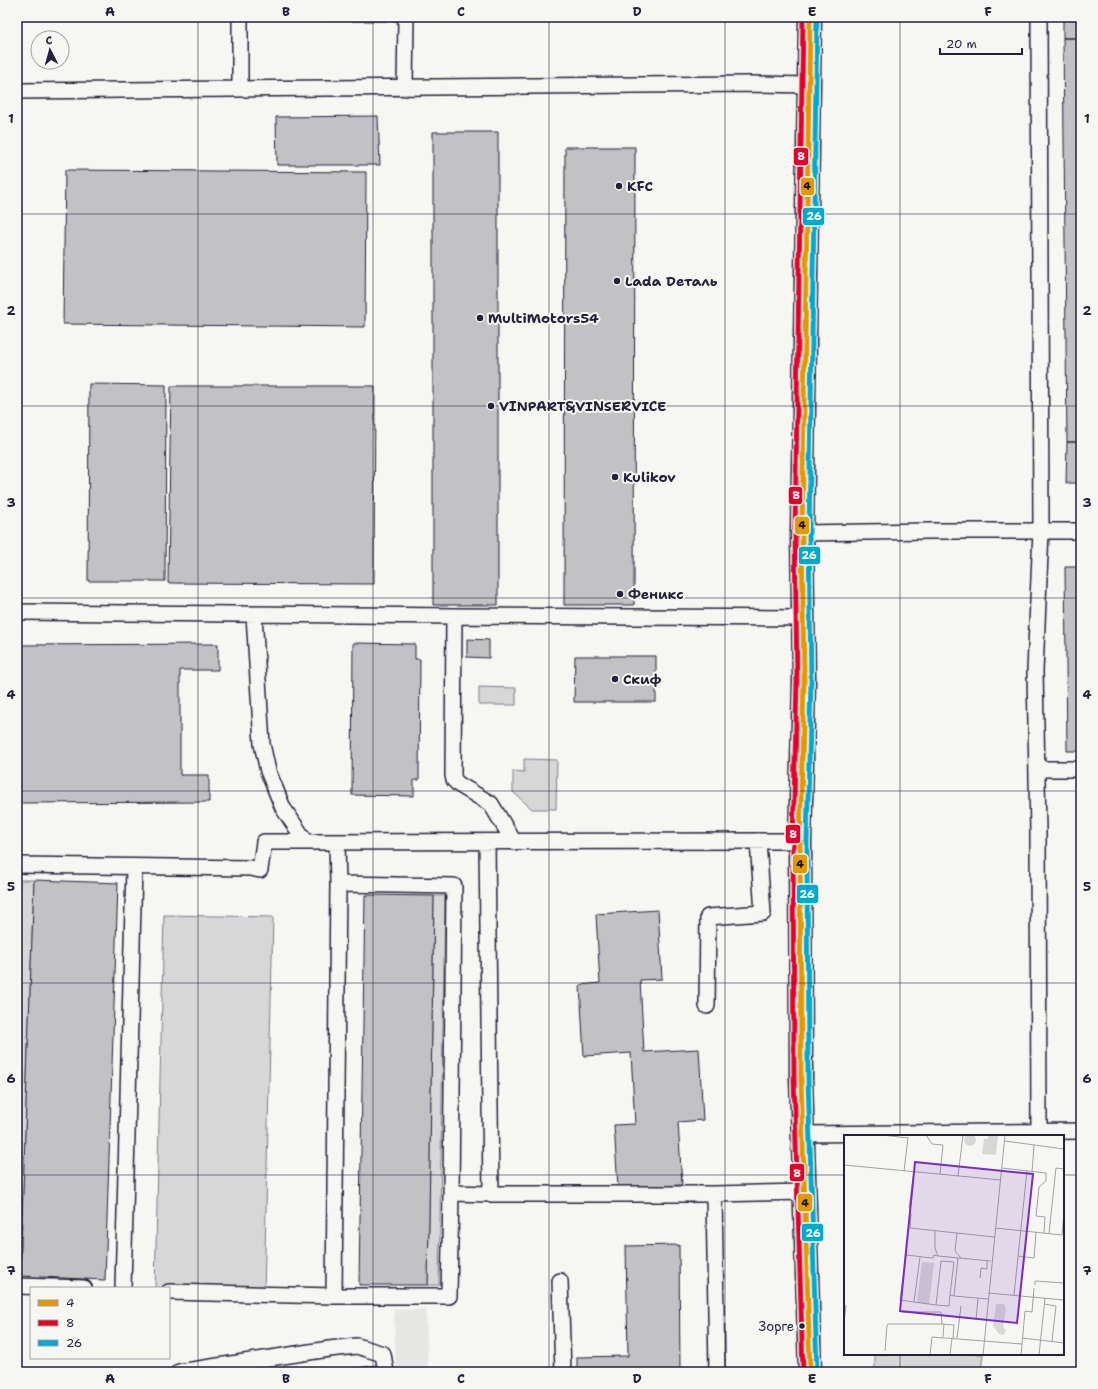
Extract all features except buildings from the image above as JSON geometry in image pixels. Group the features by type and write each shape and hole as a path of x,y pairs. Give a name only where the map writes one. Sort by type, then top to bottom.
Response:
{"street":[{"path":"810,17 802,533 804,681 800,841 801,1070 810,1372"}],"lane":[{"path":"240,17 240,88"},
{"path":"405,88 406,17"},
{"path":"1039,17 1041,531 1035,671 1038,769 1039,1131"},
{"path":"17,91 750,84 809,85"},
{"path":"802,533 1081,530"},
{"path":"17,612 803,618"},
{"path":"254,615 262,744 268,771 283,808 306,842"},
{"path":"454,616 454,780 491,804 514,842"},
{"path":"1038,769 1081,768"},
{"path":"707,1006 708,917 763,913 758,841"},
{"path":"17,865 134,868 250,868 260,870 264,842 800,841"},
{"path":"334,1296 338,884 337,842"},
{"path":"487,842 491,1194"},
{"path":"124,1287 134,868"},
{"path":"170,1292 334,1296 449,1296 454,886 338,884"},
{"path":"803,1134 1081,1131"},
{"path":"451,1193 714,1194 805,1192"},
{"path":"714,1194 718,1372"},
{"path":"560,1281 563,1372"},
{"path":"17,1286 50,1287"},
{"path":"179,1372 357,1346 383,1354 386,1372"}],"shaded area":[{"path":"479,687 516,688 516,705 479,705"},
{"path":"524,759 557,760 556,809 532,809 513,792 513,771 524,772"},
{"path":"20,880 34,880 20,1276 17,1276 17,981"},
{"path":"434,896 445,896 439,1285 428,1285"},
{"path":"164,915 273,917 264,1294 155,1287"},
{"path":"426,1309 428,1372 396,1372 394,1310"},
{"path":"875,1355 983,1355 981,1372 875,1372"}],"transit line":[{"name":"8","path":"803,17 795,533 797,681 793,841 794,1078 803,1372"},
{"name":"4","path":"810,17 802,533 804,681 800,841 801,1078 810,1372"},
{"name":"26","path":"817,17 809,533 811,681 807,841 808,1078 817,1372"}],"place":[{"name":"KFC","path":"619,186"},
{"name":"Lada Dеталь","path":"617,281"},
{"name":"MultiMotors54","path":"480,318"},
{"name":"VINPART&VINSERVICE","path":"491,406"},
{"name":"Kulikov","path":"615,477"},
{"name":"Феникс","path":"620,594"},
{"name":"Скиф","path":"615,679"},
{"name":"Зорге","path":"802,1326"}]}
